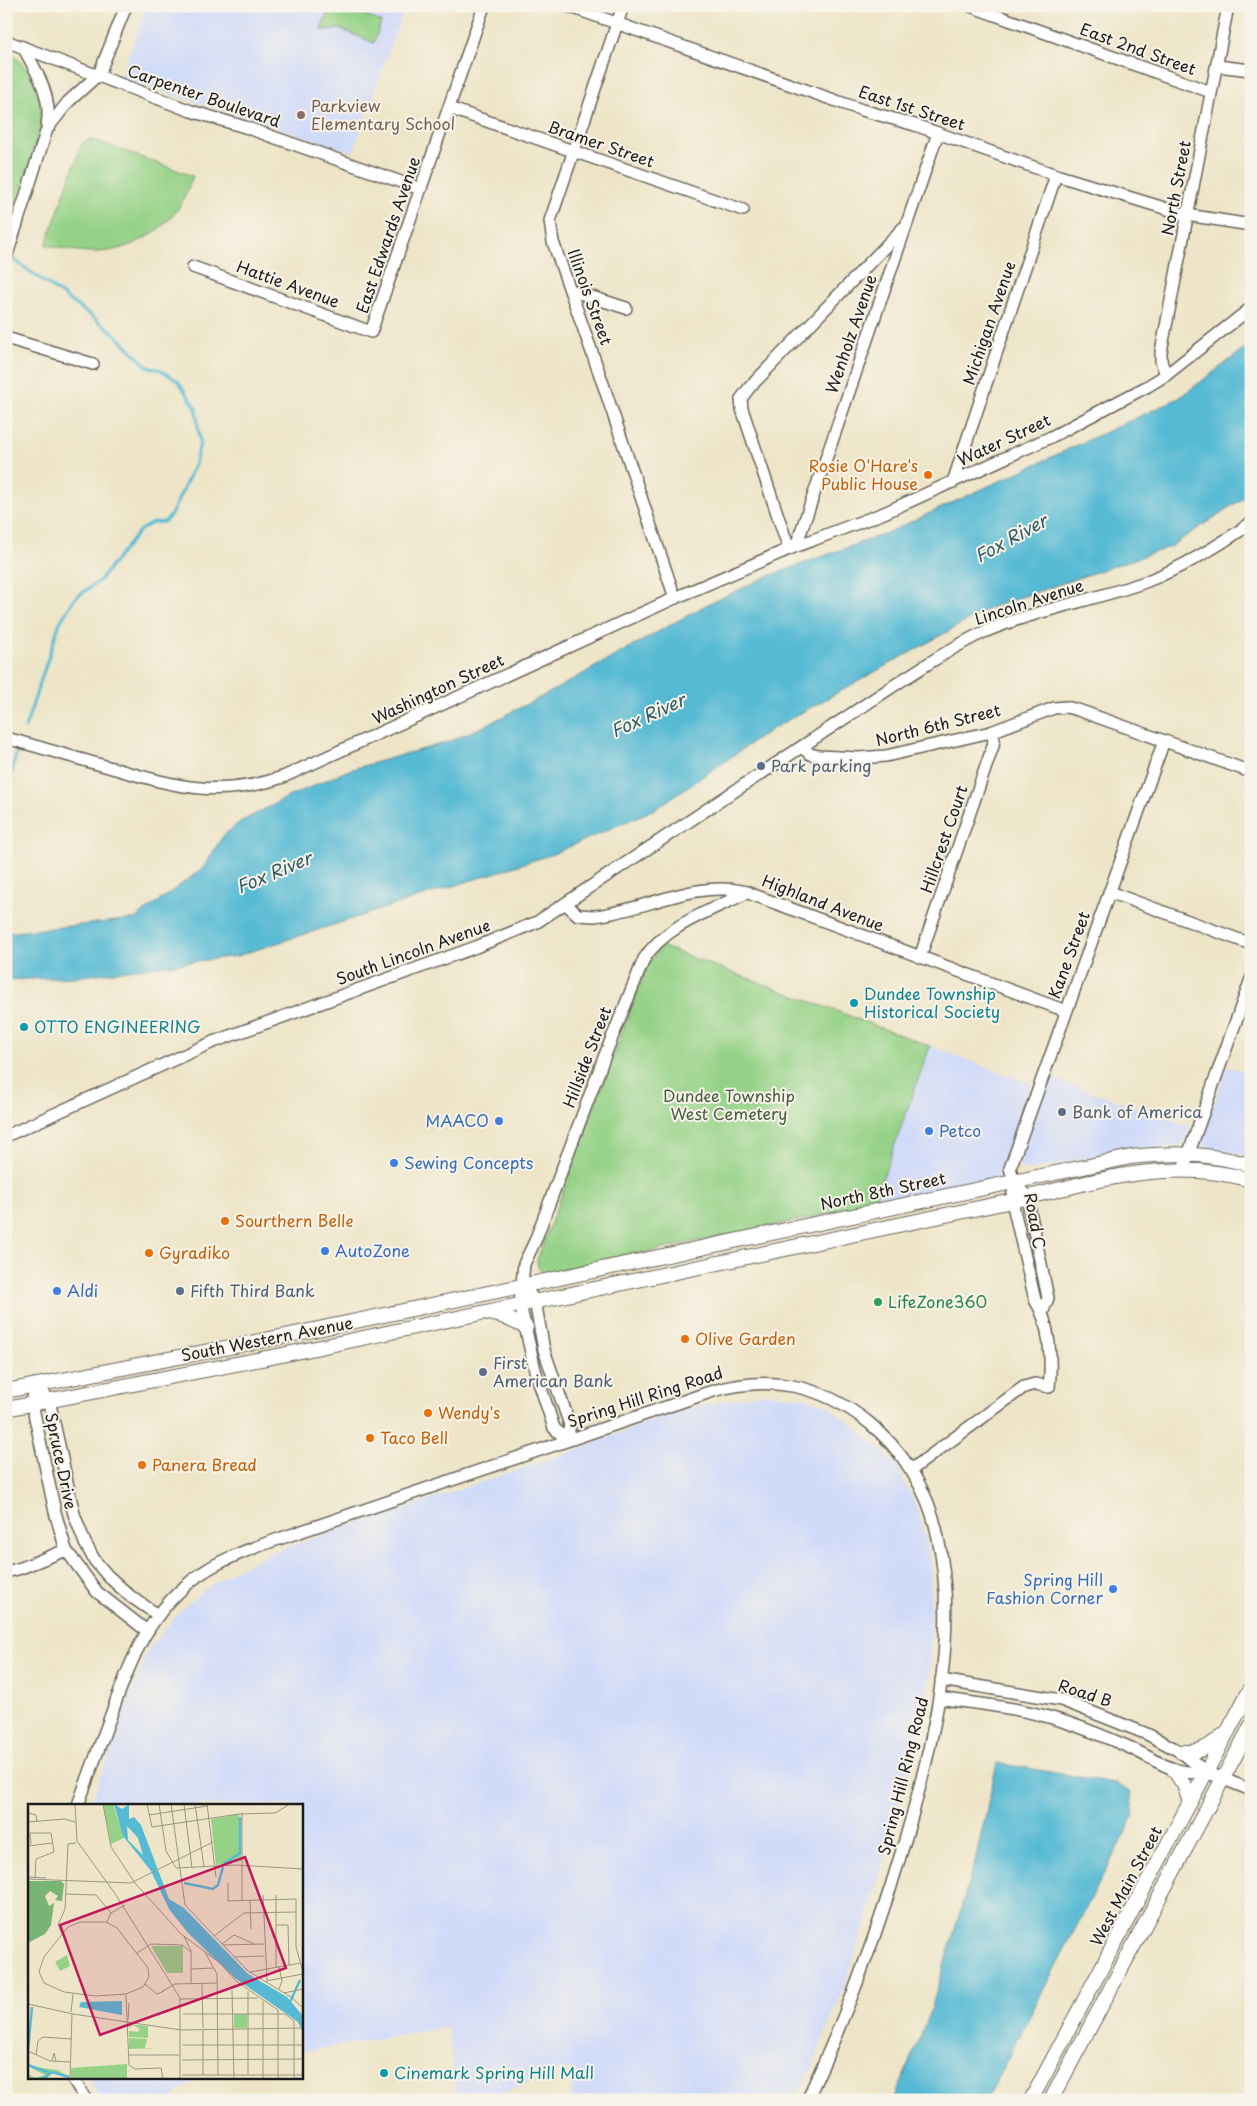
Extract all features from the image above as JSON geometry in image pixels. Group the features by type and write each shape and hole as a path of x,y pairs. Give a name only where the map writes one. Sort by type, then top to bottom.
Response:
{"main road":[{"name":"North 8th Street","path":"523,1285 1131,1157 1188,1153 1251,1165"},
{"path":"535,1301 1027,1198 1130,1173 1183,1169 1224,1173 1251,1180"},
{"path":"830,1220 834,1237"},
{"name":"South Western Avenue","path":"6,1391 285,1336 523,1285"},
{"name":"South Western Avenue","path":"6,1409 287,1354 535,1301"},
{"path":"483,1312 502,1316 526,1327"},
{"name":"West Main Street","path":"1031,2100 1251,1688"},
{"path":"1051,2100 1251,1726"},
{"path":"1181,1752 1198,1752 1207,1748 1228,1730"},
{"path":"1174,1770 1184,1785 1190,1802"}],"street":[{"path":"46,129 68,102 99,74 126,6"},
{"name":"East Edwards Avenue","path":"371,332 484,6"},
{"name":"East 1st Street","path":"568,6 862,110 938,133 1056,175 1187,215 1251,225"},
{"name":"Illinois Street","path":"623,6 550,221 553,242 675,598"},
{"name":"East 2nd Street","path":"970,6 1211,92"},
{"name":"North Street","path":"1166,375 1161,364 1161,352 1228,6"},
{"name":"Carpenter Boulevard","path":"6,41 99,74 191,111 245,127 405,185 421,189"},
{"path":"6,258 46,129 49,105 39,77 23,47"},
{"path":"1217,66 1251,70"},
{"name":"Bramer Street","path":"449,108 743,210"},
{"name":"Wenholz Avenue","path":"792,548 938,133"},
{"name":"Michigan Avenue","path":"953,482 1056,175"},
{"path":"792,548 742,409 742,397 906,224"},
{"name":"Hattie Avenue","path":"193,267 371,332"},
{"path":"570,290 626,308"},
{"name":"Water Street","path":"750,566 884,513 1051,437 1166,375 1251,308"},
{"path":"6,338 93,364"},
{"name":"Lincoln Avenue","path":"802,747 907,677 981,634 1020,619 1108,594 1159,576 1192,562 1251,523"},
{"name":"Washington Street","path":"6,738 182,787 211,790 255,785 278,779 675,598 750,566"},
{"name":"North 6th Street","path":"802,747 810,754 816,755 878,757 992,732 1054,708 1066,707 1251,772"},
{"name":"Hillcrest Court","path":"920,957 993,746 992,732"},
{"name":"Kane Street","path":"1014,1181 1010,1170 1013,1158 1164,741"},
{"name":"South Lincoln Avenue","path":"6,1136 213,1042 501,938 537,922 802,747"},
{"name":"Highland Avenue","path":"566,904 578,915 596,916 707,889 727,888 748,892 1066,1011"},
{"name":"Hillside Street","path":"520,1304 524,1264 536,1240 605,1054 644,959 652,947 666,934 748,892"},
{"path":"1109,892 1251,944"},
{"path":"1183,1169 1251,979"},
{"name":"Road C","path":"1014,1181 1027,1198 1048,1298 1043,1311"},
{"name":"Road C","path":"911,1470 1024,1387 1035,1384 1049,1387 1052,1364 1043,1311 1035,1300 1012,1201 1014,1181"},
{"path":"523,1285 535,1301 544,1350 570,1426 567,1440"},
{"path":"520,1304 535,1370 554,1428 567,1440"},
{"name":"Spring Hill Ring Road","path":"78,1804 128,1668 146,1631 185,1586 218,1564 250,1549 728,1386 754,1382 781,1384 820,1393 852,1410 881,1434 911,1470 929,1506 937,1532 942,1560 945,1620 939,1698 921,1782 891,1888 849,2005 807,2100"},
{"name":"Spruce Drive","path":"36,1384 49,1400 74,1514 85,1543 95,1561 108,1576 130,1596 158,1615"},
{"name":"Spruce Drive","path":"36,1384 32,1403 46,1475 66,1550 97,1592 146,1631"},
{"path":"6,1572 66,1550"},
{"name":"Road B","path":"941,1680 1061,1700 1120,1722 1181,1752 1206,1772 1251,1790"},
{"name":"Road B","path":"939,1698 1019,1710 1052,1718 1091,1731 1174,1770 1191,1773 1206,1772"},
{"path":"73,2078 86,2100"}],"shaded area":[{"name":"Parkview Elementary School","path":"147,6 405,6 353,152 120,78"},
{"path":"930,1046 1032,1084 999,1178 873,1205"},
{"path":"1227,1066 1251,1074 1251,1157 1207,1148 1201,1140"},
{"path":"1049,1077 1191,1127 1181,1145 1175,1147 1116,1152 1025,1171 1020,1167 1019,1163"},
{"path":"766,1393 802,1397 826,1405 859,1430 895,1463 918,1510 931,1564 930,1672 922,1722 870,1910 840,1997 811,2070 795,2100 570,2100 575,2069 557,2070 490,2099 457,2100 447,2027 302,2052 302,1804 90,1804 148,1650 180,1611 204,1590 233,1571 270,1553 575,1451 677,1411"},
{"path":"88,2078 203,2078 177,2092 172,2100 101,2100"}],"green space":[{"path":"330,6 366,6 364,15 381,22 374,43 341,29 321,30"},
{"path":"6,49 23,64 30,74 38,94 41,117 40,128 6,237"},
{"path":"91,139 193,176 183,201 174,214 157,230 137,242 115,250 103,252 75,251 46,245 82,143"},
{"name":"Dundee Township West Cemetery","path":"661,946 930,1046 873,1205 546,1273 539,1268 537,1260 647,966"}],"water":[{"name":"Fox River","path":"1251,344 1251,493 1170,547 992,607 772,729 655,809 553,854 237,956 74,977 6,980 6,933 135,919 203,868 223,836 240,822 288,797 349,770 448,742 480,728 545,695 706,605 766,577 887,533 1179,398"},
{"path":"997,1763 1115,1783 1130,1792 1134,1816 986,2100 894,2100 932,2006 976,1858"}],"waterway":[{"path":"13,259 113,332 147,366 159,369 178,381 196,408 200,443 195,464 171,515 164,522 152,523 140,530 99,581 75,598 60,622 25,728"},
{"path":"6,829 8,785 17,751"}],"place":[{"name":"Parkview Elementary School","path":"301,115"},
{"name":"Rosie O'Hare's Public House","path":"928,475"},
{"name":"Park parking","path":"761,766"},
{"name":"Dundee Township Historical Society","path":"854,1003"},
{"name":"OTTO ENGINEERING","path":"24,1027"},
{"name":"Bank of America","path":"1062,1112"},
{"name":"MAACO","path":"499,1121"},
{"name":"Petco","path":"929,1131"},
{"name":"Sewing Concepts","path":"394,1163"},
{"name":"Sourthern Belle","path":"225,1221"},
{"name":"AutoZone","path":"325,1251"},
{"name":"Gyradiko","path":"149,1253"},
{"name":"Aldi","path":"57,1291"},
{"name":"Fifth Third Bank","path":"180,1291"},
{"name":"LifeZone360","path":"878,1302"},
{"name":"Olive Garden","path":"685,1339"},
{"name":"First American Bank","path":"483,1372"},
{"name":"Wendy's","path":"428,1413"},
{"name":"Taco Bell","path":"370,1438"},
{"name":"Panera Bread","path":"142,1465"},
{"name":"Spring Hill Fashion Corner","path":"1113,1589"},
{"name":"Cinemark Spring Hill Mall","path":"384,2073"}]}
